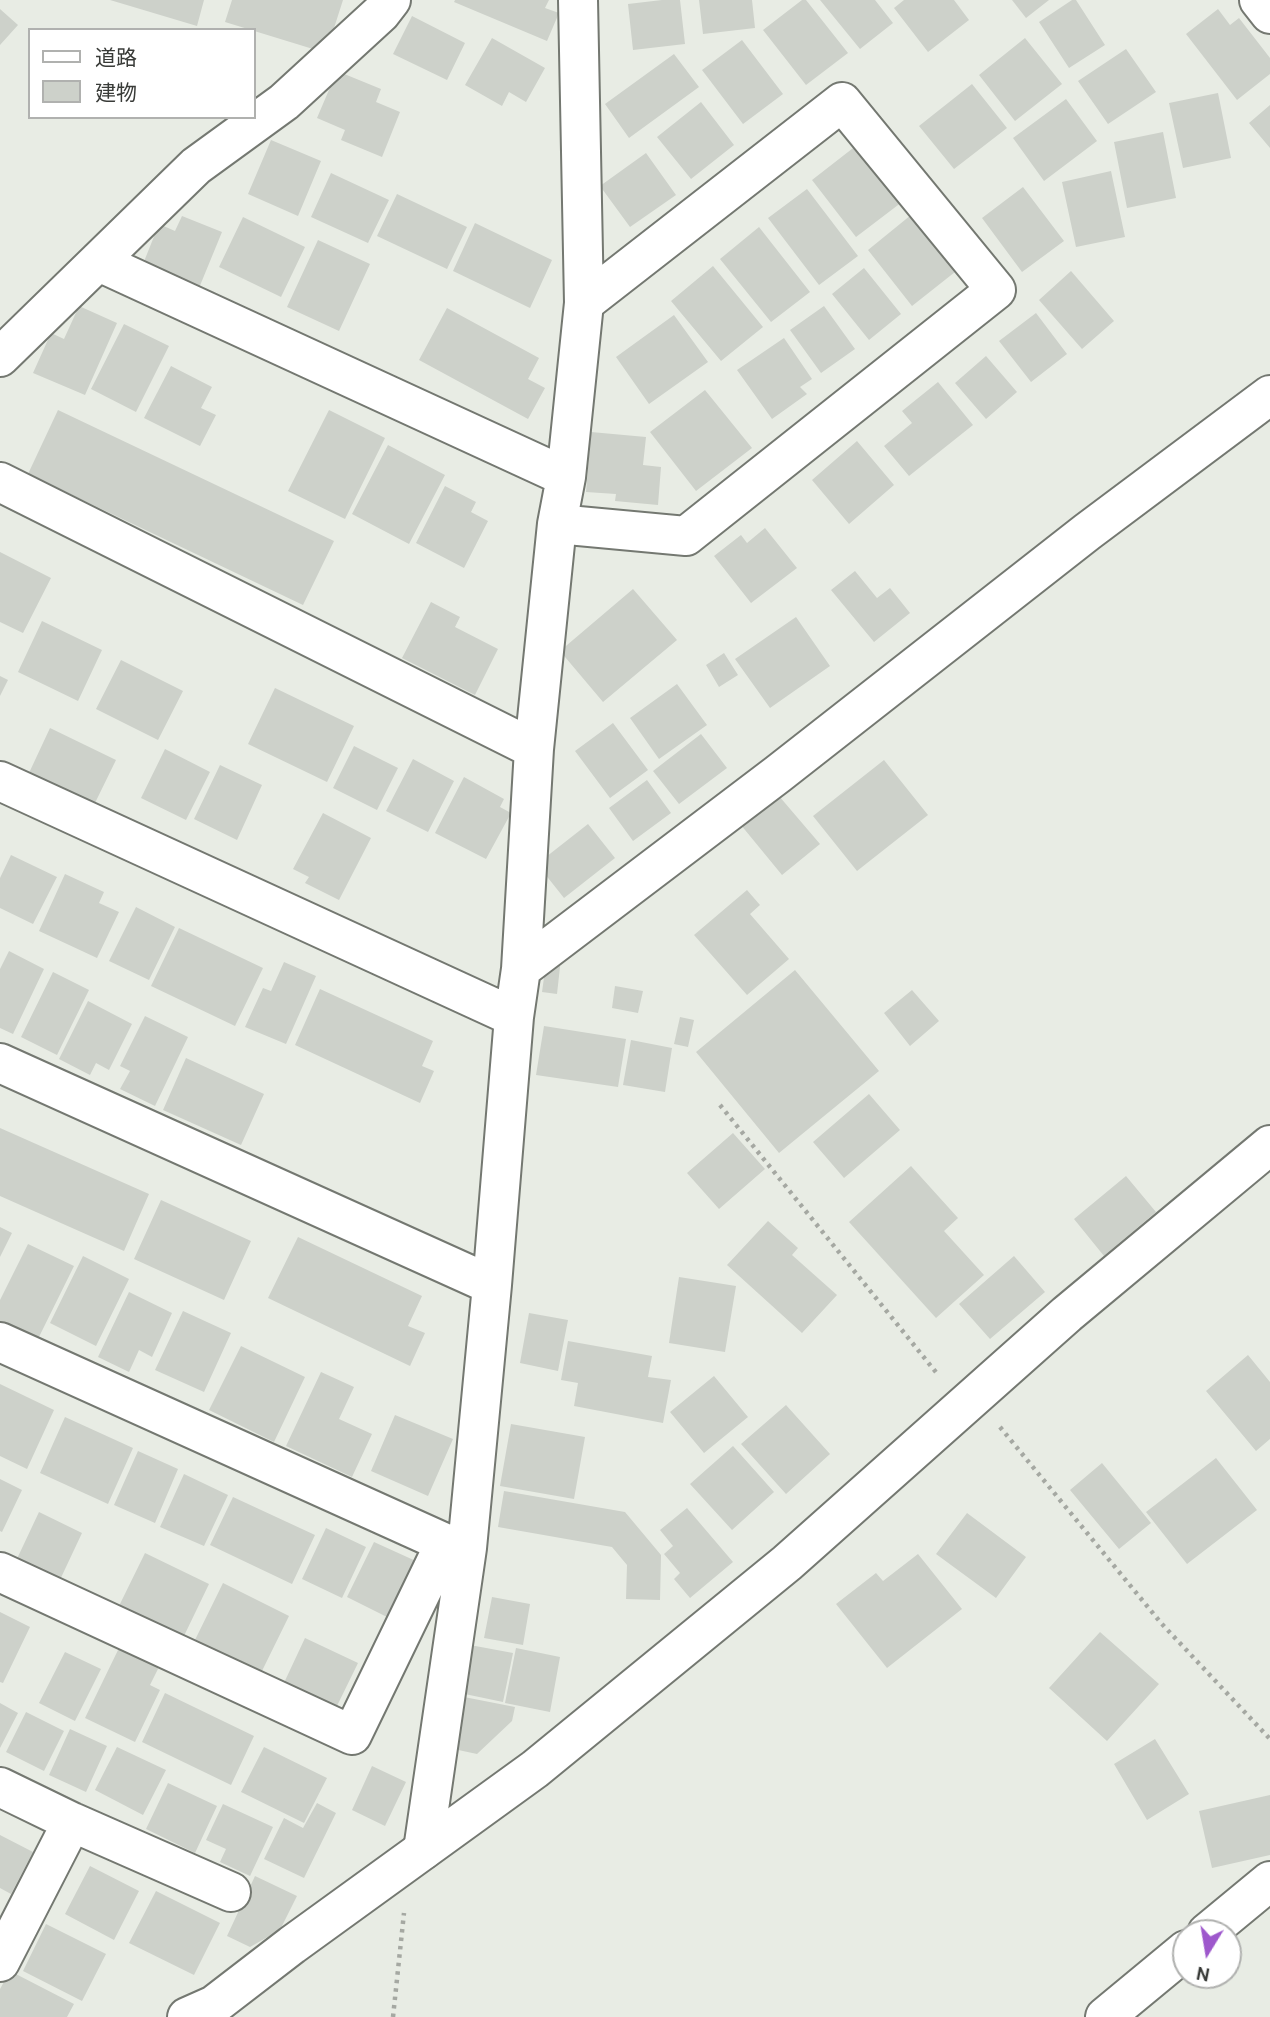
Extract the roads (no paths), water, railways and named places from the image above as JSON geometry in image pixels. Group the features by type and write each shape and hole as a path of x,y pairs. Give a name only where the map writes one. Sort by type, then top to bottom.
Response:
{"street":[{"path":"0,357 196,166 284,102 381,13 391,0"},
{"path":"423,1850 456,1546 492,1286 514,1017 521,969 534,749 557,524 566,477 584,303 578,0"},
{"path":"1259,0 1270,14"},
{"path":"557,524 686,536 996,290 842,102 584,303"},
{"path":"99,262 566,477"},
{"path":"521,969 779,774 1087,532 1270,395"},
{"path":"0,482 534,749"},
{"path":"0,780 514,1017"},
{"path":"0,1063 492,1286"},
{"path":"187,2017 215,2006 292,1945 535,1769 787,1563 1067,1314 1270,1145"},
{"path":"0,1342 456,1546"},
{"path":"0,1572 352,1735 456,1546"},
{"path":"0,1787 231,1892"},
{"path":"0,1962 72,1822"},
{"path":"1224,1919 1270,1881"},
{"path":"1105,2017 1172,1962"}]}
